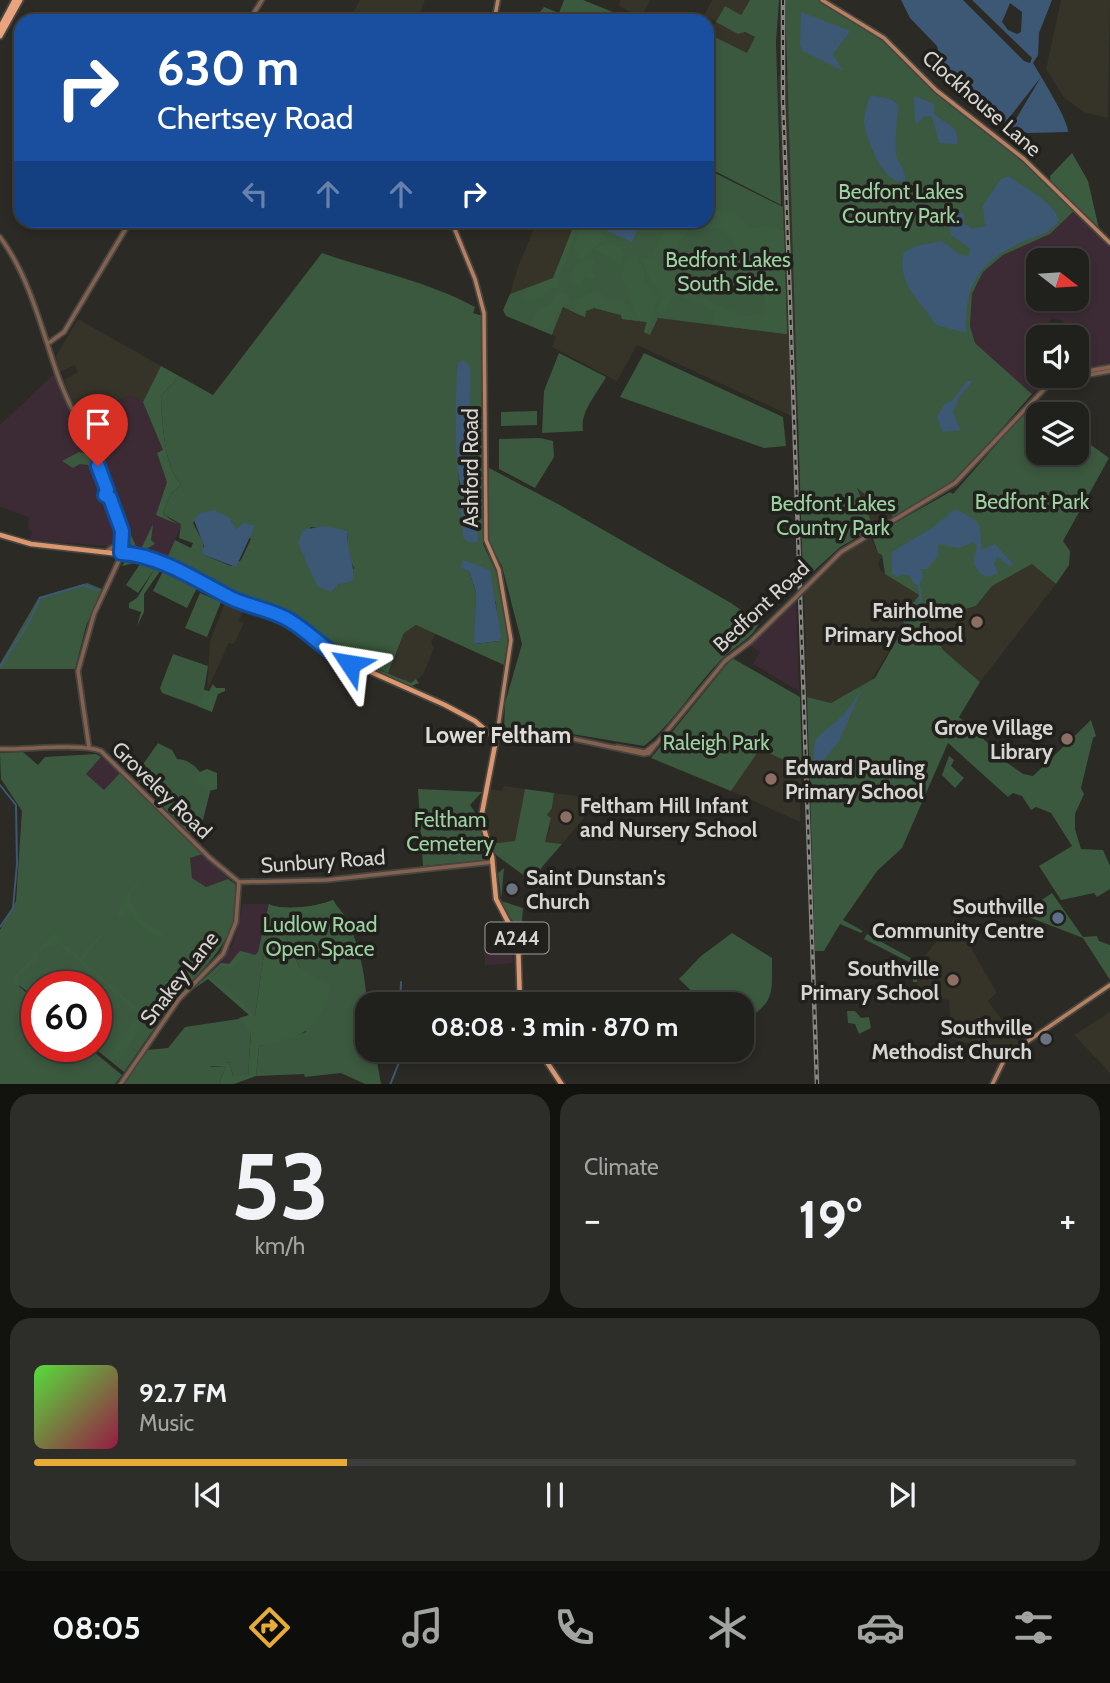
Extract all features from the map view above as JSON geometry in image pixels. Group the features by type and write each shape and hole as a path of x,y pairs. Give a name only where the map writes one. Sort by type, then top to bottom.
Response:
{"highway":[{"path":"0,28 18,0"},
{"path":"0,36 18,0"}],"main road":[{"name":"Clockhouse Lane","path":"822,0 884,38 936,90 1031,166 1110,243"},
{"name":"Ashford Road","path":"454,228 475,279 484,317 486,540 499,569 511,640 497,735 481,813 493,862"},
{"path":"122,531 133,554"},
{"path":"0,535 31,544 133,554 204,582 231,598 281,616 335,656 453,709 490,734 497,735"},
{"name":"A244","path":"493,862 496,899 518,941 520,992"},
{"path":"992,1084 1006,1056 1110,985"},
{"path":"547,1062 561,1084"}],"street":[{"path":"0,237 21,275 50,342 65,330 126,228"},
{"name":"Groveley Road","path":"50,342 58,377 87,441 84,448 92,450 107,490 105,495 110,498 122,531 121,553 94,614 79,663 80,699 89,747 106,755 210,858 239,882"},
{"name":"Bedfont Road","path":"1089,369 1110,369"},
{"name":"Bedfont Road","path":"1089,375 1110,369"},
{"name":"Bedfont Road","path":"497,735 552,736 647,752 725,661 750,642 841,552 955,483 1044,388"},
{"path":"107,551 122,540"},
{"path":"0,749 89,747"},
{"name":"Sunbury Road","path":"239,882 326,880 493,862"},
{"name":"Snakey Lane","path":"120,1084 179,999 223,954 236,922 239,882"}],"shaded area":[{"path":"360,0 425,0 420,14 352,14"},
{"path":"621,0 650,1 642,14 633,14 618,5"},
{"path":"712,0 750,0 741,15 741,31 755,37 747,54 714,36 714,14 705,14"},
{"path":"1061,0 1110,0 1108,118 1084,112 1064,98 1046,69"},
{"path":"788,75 800,420 637,345 617,381 552,347 556,337 552,335 563,307 586,316 586,311 594,308 621,315 622,319 647,322 650,334 658,318 787,333 778,76"},
{"path":"1075,210 1110,242 1110,365 1089,367 1089,325 1064,325 1063,321 1052,318 1048,325 1026,325 1026,388 1039,388 1032,394 975,343 970,326 972,294 983,272 1003,255 1050,234"},
{"path":"534,228 573,228 553,278 512,295 510,294"},
{"path":"78,319 161,366 143,402 130,396 78,415 64,380 78,372 75,365 60,372 56,356"},
{"path":"54,374 74,417 130,396 143,402 174,475 157,513 182,524 166,560 132,548 29,540 32,532 28,527 29,517 0,507 0,425"},
{"path":"857,487 894,517 874,528"},
{"path":"870,536 878,553 882,555 878,564 881,571 919,595 903,615 904,626 869,684 831,703 807,697 804,592 841,553"},
{"name":"Fairholme Primary School","path":"1032,564 1056,584 980,682 943,650 925,620 976,606 992,586"},
{"path":"796,601 799,691 753,664 760,652 749,645"},
{"path":"225,603 243,612 239,621 244,623 234,644 229,643 207,691 210,641"},
{"path":"416,625 436,633 431,642 434,648 423,675 411,684 388,673 404,633"},
{"name":"Edward Pauling Primary School","path":"760,749 801,768 803,802 800,802 800,822 731,791"},
{"path":"101,757 120,773 104,790 85,773"},
{"path":"504,786 525,789 515,841 490,844 485,824 489,789 502,791"},
{"name":"Feltham Hill Infant and Nursery School","path":"554,793 600,799 562,844 545,842 550,828 547,815 552,808"},
{"path":"203,854 228,879 206,887 192,878 190,858"},
{"path":"243,904 269,904 263,931 267,933 255,1016 208,976 233,944"},
{"name":"Southville Primary School","path":"954,919 997,993 988,1001 1020,1044 1006,1054 952,1039 949,1000 918,997 917,966"},
{"path":"508,931 512,938 513,963 485,965 484,947 496,944 497,933"},
{"path":"1110,1012 1110,1073 1074,1035"}],"green space":[{"path":"564,0 583,0 613,12 538,14 544,7 559,13"},
{"name":"Bedfont Lakes South Side.","path":"750,0 779,0 776,42 781,205 714,171 714,36 747,53 755,37 745,32 738,34 716,22 725,6 741,15"},
{"name":"Bedfont Lakes Country Park.","path":"785,0 819,0 883,39 930,87 1023,161 1075,210 1050,234 1003,255 983,272 972,294 970,326 975,343 1032,394 956,481 894,517 857,488 874,528 840,547 803,581"},
{"path":"1072,153 1088,181 1099,229 1051,183 1050,176"},
{"name":"Bedfont Lakes South Side.","path":"714,172 783,207 787,334 658,318 650,335 644,332 647,322 622,319 621,315 594,308 586,311 585,317 563,307 552,335 506,316 503,310 510,294 553,278 573,228 714,228"},
{"path":"714,209 736,214 749,228 771,226 784,231 787,334 716,325 713,318 716,311 677,295 670,300 666,311 656,312 663,296 650,281 642,258 651,257 666,228 692,228 678,246 674,269 676,286 731,311 749,316 764,314 766,258 738,248 722,229 708,228 714,228"},
{"path":"573,228 577,228 556,288 548,290 542,297 523,299 527,289 553,278"},
{"path":"580,228 600,228 599,231 608,240 599,244 581,261 574,249"},
{"path":"609,243 630,248 622,249 625,254 621,264 594,249"},
{"path":"322,253 419,283 475,307 473,313 483,316 483,544 498,576 508,639 504,665 416,625 404,633 388,673 336,650 295,618 166,560 175,540 191,548 193,543 179,538 181,524 163,514 170,495 181,484 175,477 167,455 161,396 179,376 213,395","holes":["458,363 471,465 459,486 456,415","200,513 232,521 233,527 251,539 241,560 231,566 204,555 203,542 193,523","310,527 348,531 347,552 354,568 346,582 337,585","469,571 496,602 499,641 475,644 476,592"]},
{"path":"591,256 594,262 591,269 597,277 589,279 584,275 582,284 576,286 570,280 574,267"},
{"path":"636,256 644,268 644,283 657,298 647,333 644,332 647,322 622,319 621,315 594,308 586,311 585,317 569,310 578,309 574,305 576,299 599,291 611,302 623,302 638,316 621,277 626,260"},
{"path":"557,292 567,294 569,304 561,307 550,328 534,326 530,322 541,307 549,306"},
{"path":"559,353 606,377 584,417 583,431 542,433 544,391"},
{"path":"644,353 783,417 786,446 764,448 620,397"},
{"path":"161,366 179,376 161,396 167,455 175,477 181,484 170,495 163,514 177,524 156,515 167,482 157,453 163,450 143,402"},
{"path":"537,411 537,425 501,426 501,412"},
{"name":"Bedfont Park","path":"1026,411 1026,465 1089,465 1089,443 1109,458 1063,541 1070,551 1069,565 1056,584 1032,564 992,586 976,606 926,620 943,650 980,682 959,717 990,745 992,752 1023,774 1033,776 1091,720 1096,736 1093,738 1081,788 1084,794 1075,814 1075,829 1081,849 1103,850 1110,866 1110,889 1097,897 1094,893 1061,900 1039,866 1072,846 1051,813 1036,807 1031,810 1022,796 1013,793 1008,797 948,743 902,848 877,871 843,920 863,931 861,933 840,924 824,951 815,951 807,697 831,703 875,678 904,627 903,616 919,595 885,574 882,555 878,553 872,536 950,492 953,494"},
{"path":"540,438 553,441 554,457 535,488 499,469 499,439"},
{"path":"79,452 88,454 100,481 93,478 88,465 80,464 73,468 62,461"},
{"path":"489,468 558,504 731,603 759,623 748,638 714,668 666,725 644,746 554,731 504,730 505,703 522,644 502,566 489,543"},
{"path":"115,501 136,546 141,549 153,524 151,540 155,544 146,549 155,551 157,556 295,618 348,657 411,683 416,679 419,683 409,687 336,655 287,618 237,599 222,589 136,551 129,544"},
{"path":"127,557 139,557 221,590 227,594 225,601 161,570 144,594 144,612 137,626 141,612 129,608 129,603 137,598 154,570 142,561 122,566"},
{"path":"142,561 154,570 138,593 126,585"},
{"path":"163,571 197,588 187,608 153,591"},
{"path":"87,583 102,589 86,626 75,669 0,669 0,664 39,597"},
{"path":"200,593 221,602 207,637 185,628"},
{"path":"231,598 281,616 331,654 377,678 326,656 284,624 232,604"},
{"path":"173,654 208,666 198,706 162,693 160,688"},
{"name":"Raleigh Park","path":"732,658 800,697 802,765 801,768 760,749 731,791 651,758"},
{"path":"213,684 216,688 225,688 225,691 218,694 212,712 197,706 204,690 209,691"},
{"path":"158,743 172,750 177,759 193,765 211,788 203,820 190,834 134,777"},
{"path":"23,752 38,765 45,757 96,754 101,757 86,774 104,790 120,773 203,854 190,858 192,878 206,887 228,879 235,884 235,915 224,942 169,1008 124,1072 112,1062 112,971 21,971 21,987 12,980 21,988 21,1062 106,1062 122,1075 115,1084 0,1084 0,930 16,901 22,811 1,779 0,753"},
{"path":"949,756 954,760 951,766 964,778 955,788 942,775"},
{"path":"207,769 217,773 217,789 209,791 207,786 195,783 197,773"},
{"name":"Feltham Cemetery","path":"418,789 482,792 470,805 478,817 488,857 486,860 423,866"},
{"path":"525,789 554,793 552,808 547,815 551,818 545,842 562,844 542,867 534,883 496,855 490,844 515,841"},
{"path":"157,859 130,895 133,907 162,934 161,938 142,926 130,909 122,918 117,914 125,897"},
{"path":"504,868 501,898 498,873"},
{"path":"1052,893 1083,937 1097,936 1099,941 1110,945 1110,980 1083,938 1021,914"},
{"name":"Ludlow Road Open Space","path":"333,900 353,934 366,992 355,992 355,1062 377,1062 381,1084 365,1084 341,1073 305,1077 304,1074 256,1076 259,1046 306,1032 300,968 285,934 267,933 255,1016 212,977 223,966 231,966 245,952 255,955 258,952 269,904 282,907 318,905"},
{"path":"333,900 337,907 324,912 294,914 270,911 267,922 279,933 285,934 300,968 331,987 320,1015 314,1024 298,1035 259,1046 256,1076 234,1084 219,1084 226,1066 208,1066 229,1062 233,1076 248,1076 251,1033 239,1018 249,1015 208,979 192,990 221,963 229,964 240,951 245,952 243,958 230,969 223,966 212,977 230,992 236,992 236,996 255,1016 267,933 263,932 269,904 300,907"},
{"path":"502,901 523,908 521,935 502,904"},
{"path":"113,921 83,961 95,971 90,971 59,944 45,946 37,954 36,961 21,971 19,986 14,985 12,979 54,933 67,948 71,947 70,951 77,952 79,958"},
{"path":"732,933 772,958 771,989 766,1003 754,1014 754,992 693,992 679,979 701,956"},
{"path":"867,934 918,962 917,982 913,982 911,963 864,939"},
{"path":"112,986 142,1012 146,1010 150,1014 118,1060 112,1053 139,1014 112,990"},
{"path":"847,1011 855,1011 861,1018 869,1017 871,1028 859,1034 855,1024 848,1023"},
{"path":"252,1017 248,1077 233,1076 229,1062 209,1067 226,1066 219,1084 124,1084 147,1050 168,1048 185,1027"}],"water":[{"path":"901,0 963,0 1024,61 1030,63 1032,58 972,0 1052,0 1039,33 1038,55 1033,63 1059,108 1068,132 1027,133 1008,125 1016,119 1041,77 1005,123 961,81 943,71 937,46 910,18","holes":["1010,3 1022,12 1021,32 1017,34 1008,30 1002,22"]},
{"path":"801,12 848,30 849,33 833,54 843,71 803,51 800,45"},
{"path":"871,95 890,99 899,105 896,151 905,175 905,180 901,182 894,180 881,167 868,138 864,119"},
{"path":"914,96 934,104 934,114 954,129 958,138 957,144 939,143 932,116 925,116 918,123 915,122"},
{"path":"1009,176 1045,201 1059,220 1047,232 1007,250 984,267 971,289 966,333 936,325 906,282 902,263 904,252 916,246 942,241 960,255 968,256 971,249 951,235 949,221 961,212 964,214 964,223 972,229 986,226 982,207 1001,179"},
{"path":"601,228 638,228 632,242"},
{"path":"463,360 470,366 471,464 477,469 476,486 462,489 456,448 456,408 458,363"},
{"path":"967,381 973,381 959,397 953,413 961,430 943,432 937,417 945,403 952,401"},
{"path":"476,492 478,542 468,542 463,537 460,499"},
{"path":"955,509 978,523 982,550 995,544 1013,564 1010,567 998,557 994,563 998,573 987,577 980,573 973,563 977,547 974,542 959,548 938,544 939,555 927,569 921,569 923,577 919,586 913,583 910,576 901,574 898,577 892,574 892,552 935,526"},
{"path":"214,510 230,518 236,529 244,523 255,526 236,567 204,555 202,551 204,546 194,520 200,513"},
{"path":"324,526 348,531 353,569 352,581 337,585 331,592 317,586 298,543 303,530"},
{"path":"463,560 490,570 501,636 499,641 474,644 476,592 469,571 461,568"},
{"path":"862,689 839,741 815,771 815,743 845,713"}],"waterway":[{"path":"0,667 29,622 40,598 84,585 99,591"},
{"path":"899,636 921,600 919,586"},
{"path":"0,785 16,805 17,864 13,908 0,927"},
{"path":"401,982 401,992"},
{"path":"390,1084 399,1062"}],"railway":[{"path":"783,0 783,99 817,1084"}],"place":[{"name":"Fairholme Primary School","path":"977,622"},
{"name":"Grove Village Library","path":"1067,739"},
{"name":"Edward Pauling Primary School","path":"771,779"},
{"name":"Feltham Hill Infant and Nursery School","path":"566,817"},
{"name":"Saint Dunstan's Church","path":"512,889"},
{"name":"Southville Community Centre","path":"1058,918"},
{"name":"Southville Primary School","path":"953,980"},
{"name":"Southville Methodist Church","path":"1046,1039"}],"district":[{"name":"Lower Feltham","path":"498,735"}],"route":[{"path":"98,466 107,490 105,495 110,498 122,531 121,553 147,557 204,582 231,598 281,616 350,664"}],"park label":[{"name":"Bedfont Lakes Country Park","path":"833,515"}]}
